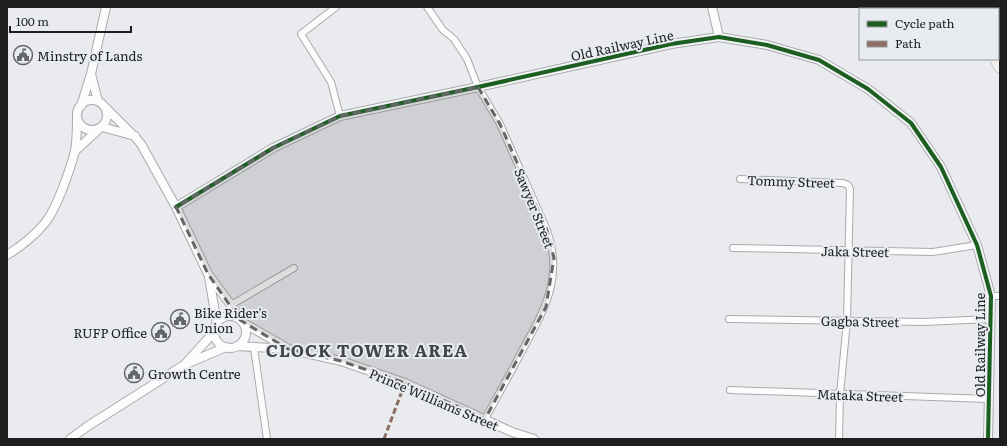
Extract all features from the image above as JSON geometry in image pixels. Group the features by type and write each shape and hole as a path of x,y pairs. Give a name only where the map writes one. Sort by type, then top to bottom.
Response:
{"street":[{"path":"336,7 301,34 331,82 340,116"},
{"name":"Sawyer Street","path":"427,7 443,30 454,39 467,58 478,87 500,124 553,246 554,258 552,283 546,307 485,419"},
{"path":"712,7 719,37"},
{"path":"8,251 39,230 46,222 60,194 75,151 77,114 91,74 105,8"},
{"name":"Old Railway Line","path":"176,207 273,148 340,116 672,44 719,37 767,45 819,60 868,89 911,123 941,167 978,245 991,296 988,439"},
{"path":"91,74 98,101 141,144 176,207 208,274 245,326 246,334 243,341 237,346"},
{"path":"81,106 89,101 98,101"},
{"path":"75,151 100,128 107,118 106,108"},
{"path":"77,114 80,124 84,127 94,130 100,128 135,137"},
{"name":"Tommy Street","path":"740,179 843,183 848,185 850,189 848,250"},
{"name":"Jaka Street","path":"733,248 934,252 978,245"},
{"path":"840,439 840,394 846,321 848,250"},
{"path":"231,305 294,268"},
{"path":"208,274 216,337 219,342 226,347"},
{"path":"991,296 1000,296"},
{"path":"184,365 216,328 222,318 228,317 233,317 241,321 288,349"},
{"name":"Gagba Street","path":"729,319 924,322 990,319"},
{"path":"70,439 184,365 226,347 237,346 288,349"},
{"path":"254,348 267,439"},
{"name":"Prince Williams Street","path":"288,349 341,361 405,384 512,432 534,439"},
{"name":"Mataka Street","path":"730,390 989,399"}],"highlighted area":[{"path":"478,87 500,124 547,230 554,258 546,307 485,419 405,383 341,361 288,349 240,320 208,274 176,207 273,148 340,116"}],"marked path":[{"path":"384,439 405,383"}],"cycle path":[{"path":"176,207 273,148 340,116 671,44 719,37 767,45 819,60 868,89 911,123 941,167 977,245 991,296 988,439"}],"place":[{"name":"Minstry of Lands","path":"23,55"},
{"name":"Bike Rider's Union","path":"180,319"},
{"name":"RUFP Office","path":"161,332"},
{"name":"Growth Centre","path":"134,373"}],"district":[{"name":"CLOCK TOWER AREA","path":"367,349"}]}
